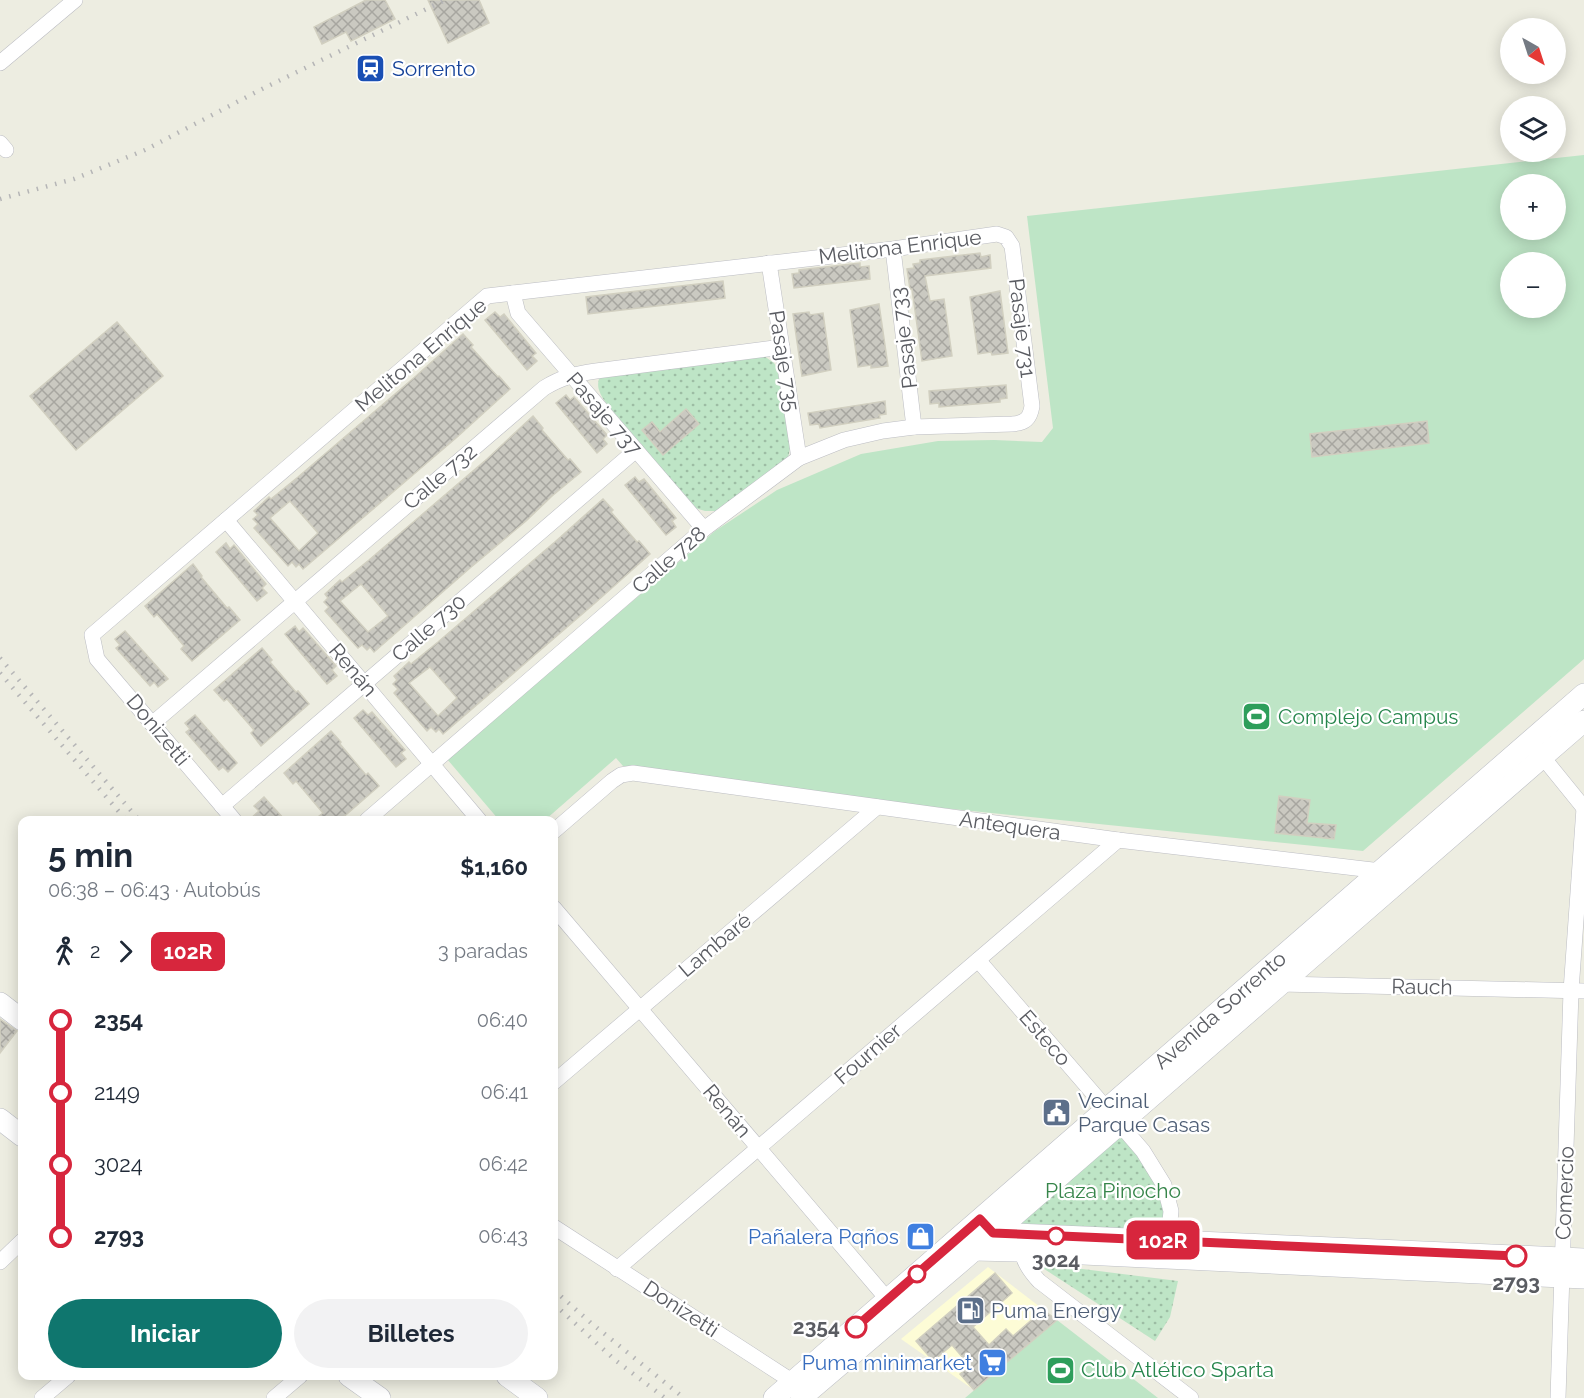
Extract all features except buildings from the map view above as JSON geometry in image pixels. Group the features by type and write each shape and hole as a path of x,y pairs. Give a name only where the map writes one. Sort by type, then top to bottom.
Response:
{"main road":[{"name":"Avenida Sorrento","path":"774,1398 801,1390 894,1306 1537,749 1584,694"},
{"name":"Avenida Sorrento","path":"1537,749 1584,721"},
{"path":"0,1003 18,1017"},
{"path":"0,1119 18,1133"},
{"path":"987,1226 1021,1242 1562,1267 1584,1259"},
{"path":"968,1243 1168,1241 1562,1267 1584,1278"},
{"path":"355,1380 380,1398"},
{"path":"512,1380 537,1398"}],"street":[{"path":"0,63 75,0"},
{"name":"Melitona Enrique","path":"92,635 487,296 893,249 997,234 1006,237"},
{"name":"Pasaje 731","path":"1006,237 1012,246 1032,406 1028,419"},
{"name":"Pasaje 733","path":"893,249 914,427"},
{"name":"Pasaje 735","path":"769,264 799,458"},
{"name":"Pasaje 737","path":"513,293 518,313 704,529"},
{"name":"Calle 732","path":"152,724 544,388 557,380 570,375 782,348"},
{"name":"Calle 728","path":"372,816 704,529 799,458 844,440 883,431 914,427 1012,424 1028,419"},
{"name":"Calle 730","path":"222,806 636,450"},
{"name":"Renán","path":"226,520 477,816"},
{"name":"Donizetti","path":"92,635 97,659 231,816"},
{"path":"1537,749 1584,808"},
{"name":"Antequera","path":"558,828 612,781 633,773 1387,878"},
{"name":"Lambaré","path":"558,1079 877,807"},
{"name":"Comercio","path":"1558,1398 1584,808"},
{"name":"Fournier","path":"618,1269 1118,840"},
{"name":"Renán","path":"558,913 894,1306"},
{"name":"Esteco","path":"978,960 1143,1151 1164,1185 1171,1211 1168,1241"},
{"name":"Rauch","path":"1274,976 1577,991"},
{"name":"Donizetti","path":"558,1230 801,1390"},
{"path":"1021,1242 1028,1269 1039,1281 1191,1398"},
{"path":"0,1262 18,1245"},
{"path":"42,1398 63,1380"},
{"path":"274,1398 295,1380"}],"shaded area":[{"path":"988,1267 1057,1320 974,1390 901,1339"}],"green space":[{"path":"1584,155 1584,659 1363,851 894,803 623,766 616,758 550,816 496,816 447,759 715,531 777,490 861,454 938,441 1042,442 1053,428 1027,216 1520,162 1566,162 1566,157"},
{"path":"764,356 774,363 780,373 790,448 788,458 716,511 705,511 692,507 606,403 599,388 599,379 606,375"},
{"name":"Plaza Pinocho","path":"1119,1124 1164,1185 1168,1241 993,1233"},
{"path":"1035,1263 1178,1281 1170,1317 1155,1341"},
{"name":"Club Atlético Sparta","path":"1057,1320 1158,1398 965,1398"}],"railway":[{"path":"0,199 74,179 145,150 262,89 445,0"},
{"path":"0,658 136,816"},
{"path":"0,673 123,816"},
{"path":"558,1294 684,1398"},
{"path":"558,1308 615,1360 665,1398"}],"bus line":[{"name":"102R","path":"856,1327 980,1219 993,1233 1516,1256"}],"place":[{"name":"Sorrento","path":"371,69"},
{"name":"Complejo Campus","path":"1257,717"},
{"name":"Vecinal Parque Casas","path":"1057,1113"},
{"name":"3024","path":"1056,1236"},
{"name":"Pañalera Pqños","path":"920,1237"},
{"name":"2793","path":"1516,1256"},
{"name":"Puma Energy","path":"970,1311"},
{"name":"2354","path":"856,1327"},
{"name":"Puma minimarket","path":"993,1363"},
{"name":"Club Atlético Sparta","path":"1060,1370"}]}
